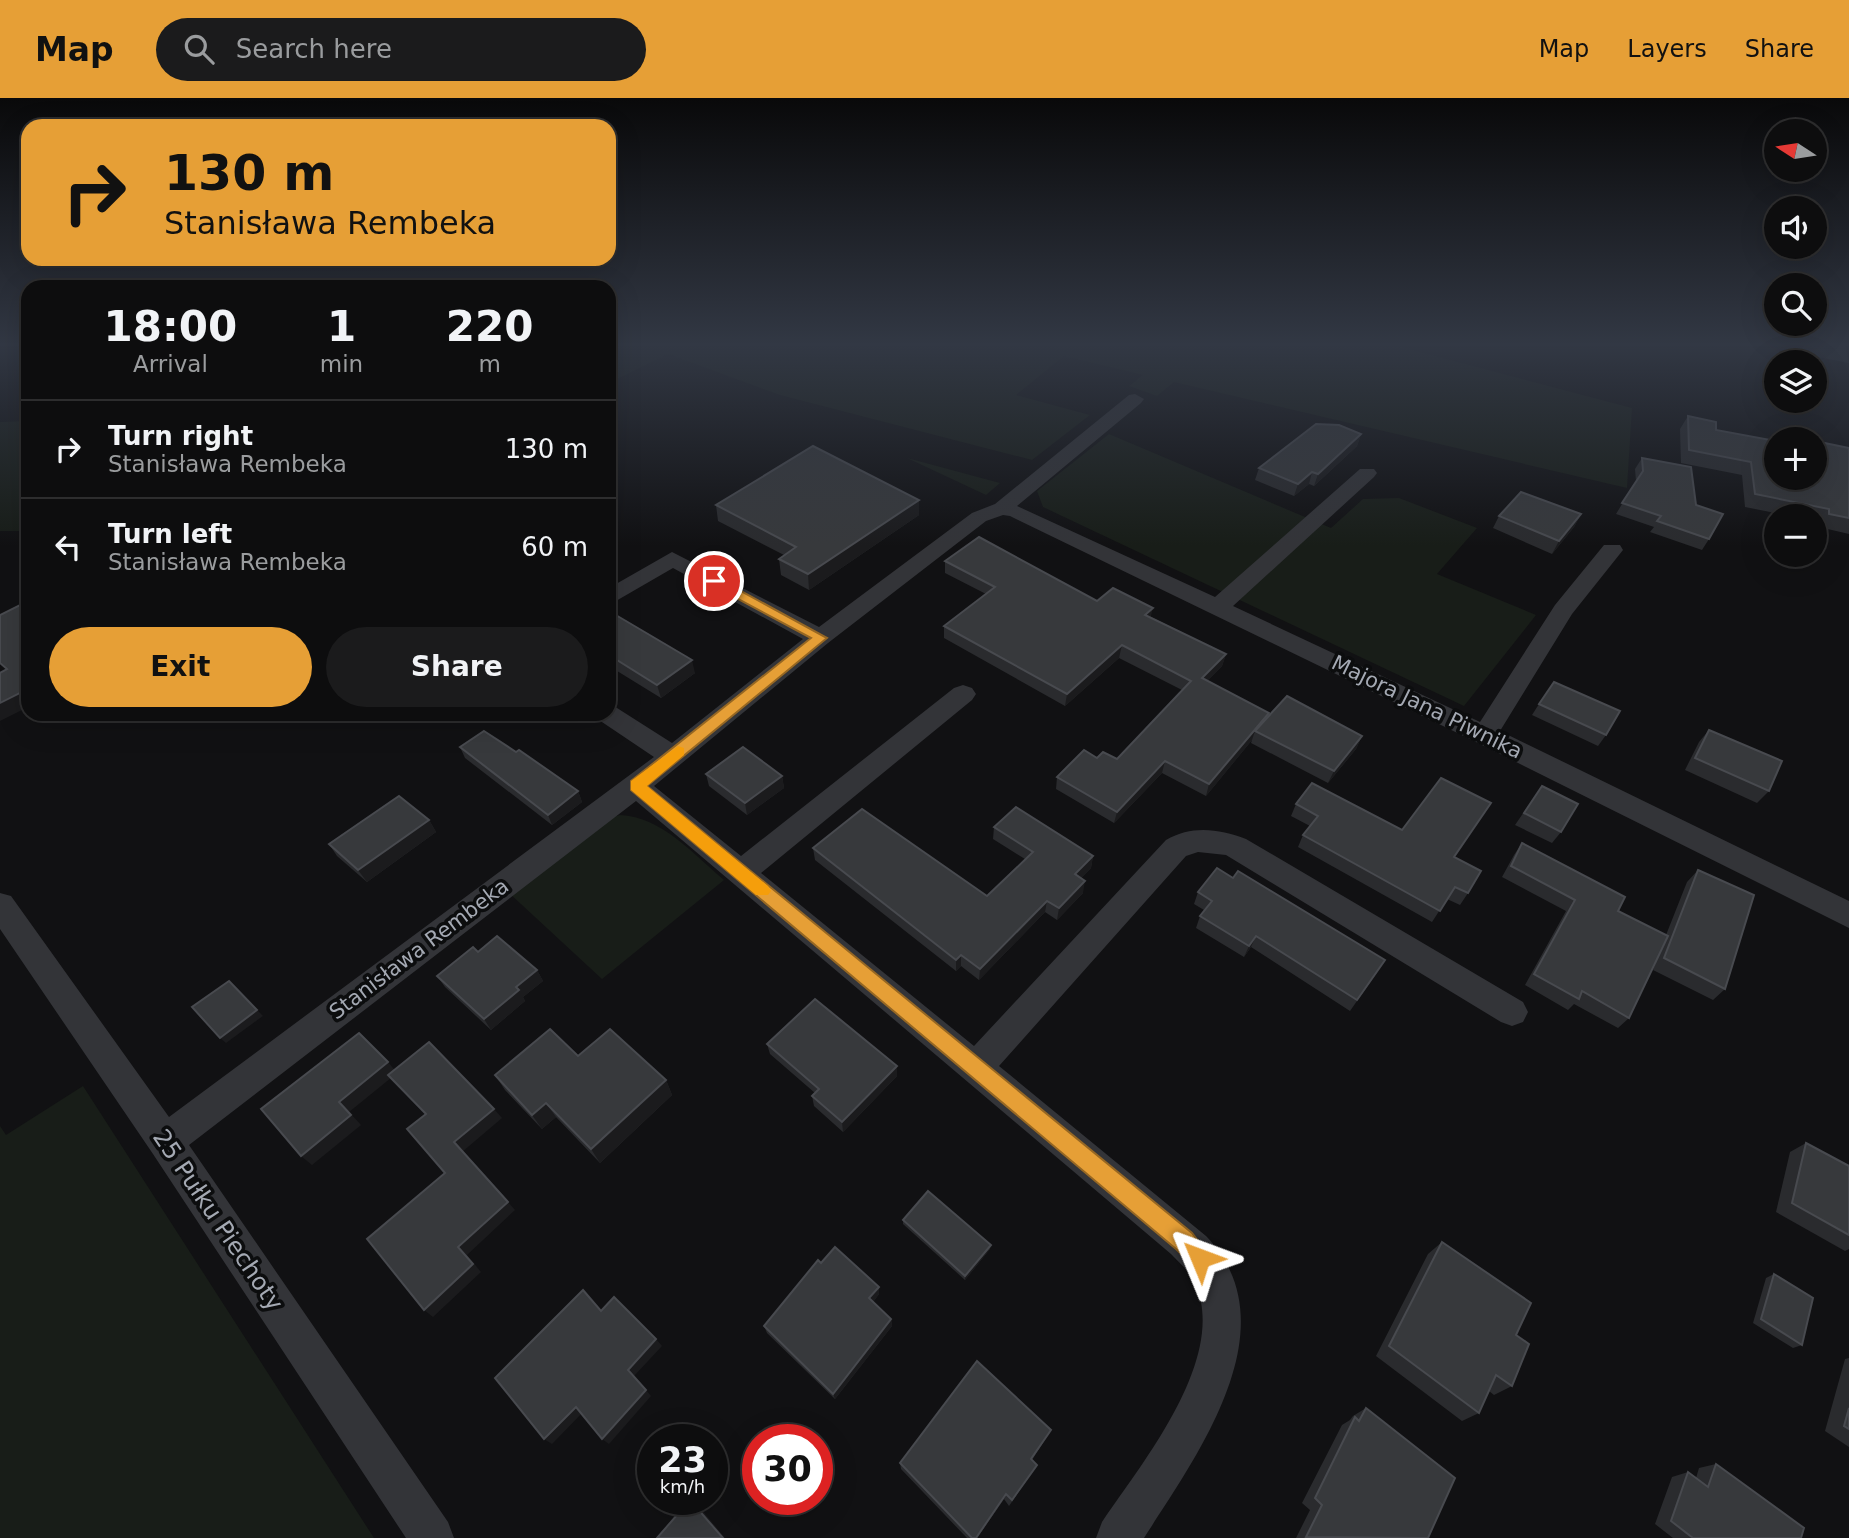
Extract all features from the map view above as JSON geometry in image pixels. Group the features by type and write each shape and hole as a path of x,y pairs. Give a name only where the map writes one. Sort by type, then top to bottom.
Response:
{"street":[{"name":"Stanisława Rembeka","path":"166,1143 220,1097 636,786 820,638 979,517 1002,508 1120,411"},
{"path":"1218,607 1367,473"},
{"name":"Majora Jana Piwnika","path":"1002,508 1017,512 1485,735 1849,915"},
{"path":"1485,735 1563,610 1612,550"},
{"path":"616,594 672,559 820,638"},
{"path":"741,873 963,694"},
{"path":"616,719 673,756"},
{"path":"636,786 1184,1241 1214,1279 1221,1319 1221,1342 1212,1375 1179,1441 1118,1538"},
{"path":"976,1067 1177,848 1189,841 1219,842 1236,847 1512,1012"},
{"name":"25 Pułku Piechoty","path":"0,905 166,1143 432,1538"}],"shaded area":[{"path":"843,411 1076,411 1090,415 1032,460"},
{"path":"1299,411 1632,411 1627,488"},
{"path":"21,421 21,531 0,531 0,422"},
{"path":"1109,434 1331,528 1363,499 1399,498 1477,528 1437,574 1536,615 1464,706 1043,507 1037,491"},
{"path":"907,458 1000,483 986,495"},
{"path":"620,815 650,822 676,838 724,880 602,979 508,892 610,818"},
{"path":"83,1086 374,1538 0,1538 0,1126 6,1135"}],"building":[{"path":"1688,416 1716,422 1716,430 1764,439 1764,490 1827,490 1827,443 1849,448 1849,518 1829,514 1827,504 1804,504 1755,494 1751,462 1689,450"},
{"path":"1316,424 1339,425 1361,434 1318,474 1312,472 1298,484 1259,468"},
{"path":"813,446 919,500 808,574 779,559 796,547 716,505"},
{"path":"1642,458 1691,467 1696,505 1723,514 1709,539 1657,521 1661,516 1622,503 1643,471"},
{"path":"1521,492 1581,514 1559,541 1499,516"},
{"path":"979,537 1097,601 1113,588 1153,608 1145,615 1226,654 1202,678 1269,713 1209,784 1165,761 1117,812 1057,777 1084,750 1097,758 1103,752 1117,759 1191,681 1122,645 1067,694 944,626 995,587 945,561"},
{"path":"21,604 21,692 0,703 0,673 7,669 0,663 0,615"},
{"path":"616,615 692,660 657,685 616,659"},
{"path":"1554,682 1620,711 1606,735 1539,704"},
{"path":"1287,696 1362,736 1334,771 1255,731"},
{"path":"1709,730 1782,761 1769,791 1695,758"},
{"path":"484,731 516,752 519,750 578,791 548,815 460,747"},
{"path":"743,747 782,776 745,803 706,774"},
{"path":"1441,778 1491,803 1454,857 1481,871 1468,893 1455,887 1440,911 1303,835 1318,816 1296,804 1312,783 1402,830"},
{"path":"1542,786 1578,804 1561,832 1524,813"},
{"path":"399,796 429,820 358,870 329,844"},
{"path":"1016,807 1093,856 1075,874 1085,881 1059,908 1047,901 980,969 961,955 956,960 813,848 862,809 987,896 1033,852 994,827"},
{"path":"1522,843 1625,897 1618,911 1668,936 1629,1018 1582,991 1579,999 1534,974 1575,900 1511,866"},
{"path":"1217,868 1233,878 1238,871 1385,960 1357,1000 1256,936 1249,946 1200,916 1212,901 1198,892"},
{"path":"1698,870 1754,895 1725,989 1664,958"},
{"path":"497,936 537,970 516,987 519,990 484,1019 437,976 473,947 478,952"},
{"path":"229,981 257,1010 220,1038 192,1007"},
{"path":"815,999 897,1066 842,1122 812,1096 819,1089 767,1044"},
{"path":"550,1029 578,1056 610,1029 666,1080 591,1149 546,1103 532,1115 495,1075"},
{"path":"359,1033 388,1062 339,1102 351,1115 301,1156 261,1109"},
{"path":"429,1042 494,1109 454,1142 508,1202 458,1247 473,1264 424,1310 367,1239 445,1173 407,1129 426,1114 388,1075"},
{"path":"1806,1143 1849,1166 1849,1235 1792,1203"},
{"path":"928,1191 991,1245 965,1276 903,1220"},
{"path":"1442,1242 1531,1303 1516,1335 1529,1344 1512,1386 1496,1375 1479,1413 1389,1346"},
{"path":"835,1247 879,1287 869,1298 891,1319 833,1394 764,1326 818,1260 821,1263"},
{"path":"1774,1274 1813,1298 1802,1345 1761,1319"},
{"path":"583,1290 601,1311 614,1297 656,1339 628,1370 646,1390 602,1439 576,1407 544,1439 495,1378"},
{"path":"977,1361 1051,1430 1031,1459 1037,1465 1012,1500 1006,1494 976,1538 972,1538 900,1463"},
{"path":"1366,1408 1455,1478 1428,1538 1306,1537 1322,1505 1315,1498 1355,1417 1359,1421"},
{"path":"1849,1408 1849,1429 1844,1426"},
{"path":"1716,1464 1804,1528 1801,1538 1693,1538 1671,1521 1688,1472 1708,1487"},
{"path":"677,1515 703,1515 723,1538 657,1538"}],"slow traffic":[{"path":"678,752 636,786 762,891"}],"route":[{"path":"714,581 820,638 636,786 997,1084 1184,1241 1200,1258"}]}
